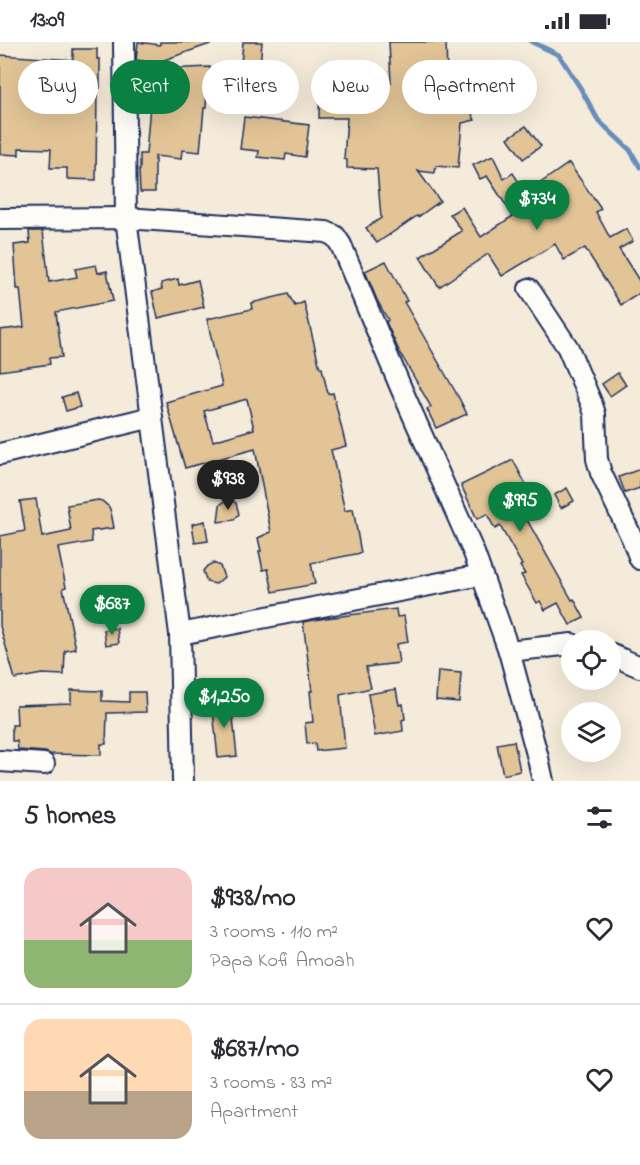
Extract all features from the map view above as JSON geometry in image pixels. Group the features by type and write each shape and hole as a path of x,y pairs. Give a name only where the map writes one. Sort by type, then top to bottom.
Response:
{"street":[{"path":"124,42 126,218 180,634 183,781"},
{"path":"0,219 126,218 326,232 335,236 341,245 474,553 509,651 543,781"},
{"path":"529,289 568,348 591,402 595,414 597,459 601,473 640,559"},
{"path":"0,454 152,417"},
{"path":"180,634 481,575"},
{"path":"509,651 561,645"},
{"path":"621,659 640,667"},
{"path":"0,761 44,764"}],"building":[{"path":"138,42 160,45 160,42 209,42 210,44 164,60 136,60"},
{"path":"243,42 262,42 260,60 241,60"},
{"path":"389,42 446,42 447,60 402,60 402,114 472,114 475,120 462,123 458,168 436,166 435,173 418,171 440,201 377,243 366,228 381,218 377,169 347,168 347,160 344,159 347,118 319,118 319,114 390,114"},
{"path":"73,49 97,49 97,59 100,59 100,88 98,88 98,60 73,60"},
{"path":"0,55 73,60 18,60 18,114 97,114 96,180 67,179 67,168 50,168 51,149 19,148 19,155 0,154"},
{"path":"202,67 203,114 200,152 182,150 181,159 155,156 155,192 140,192 140,154 146,154 149,114 190,114 190,68"},
{"path":"244,117 309,125 305,157 286,154 285,160 258,157 259,151 240,149"},
{"path":"526,126 541,146 523,159 508,138"},
{"path":"493,156 504,179 513,173 526,193 569,163 601,209 596,212 610,238 626,229 633,241 619,249 640,282 640,293 621,305 585,248 564,260 555,244 502,276 488,254 439,287 420,257 462,231 450,214 462,207 481,237 513,216 487,176 480,179 473,165"},
{"path":"29,231 43,231 49,282 77,277 75,269 96,265 98,273 107,271 113,301 56,312 62,357 49,358 50,364 0,371 0,330 24,327 20,289 17,289 14,245 30,243"},
{"path":"386,261 407,301 404,302 467,414 436,428 427,409 431,407 399,351 386,322 388,320 365,271"},
{"path":"178,279 179,285 198,280 204,307 158,318 152,292 162,289 161,283"},
{"path":"288,294 295,306 304,302 320,368 322,368 328,394 333,393 346,446 331,450 345,511 353,509 361,553 311,563 315,584 273,592 268,569 263,570 259,551 261,551 258,538 271,532 255,449 185,468 166,402 222,386 207,319 252,309 251,303","holes":["247,399 254,429 213,441 204,411"]},
{"path":"618,373 626,385 610,396 602,384"},
{"path":"76,393 80,407 66,411 62,397"},
{"path":"513,460 540,511 526,518 584,618 570,625 558,603 545,610 540,601 537,603 521,575 525,574 520,566 522,565 500,526 495,529 487,514 477,519 461,485"},
{"path":"640,469 640,488 625,493 619,477"},
{"path":"567,488 574,501 561,508 554,495"},
{"path":"36,499 42,537 71,531 67,505 98,500 109,507 114,528 91,531 92,542 58,548 66,587 63,588 76,649 65,651 64,675 42,674 15,679 0,626 0,536 25,531 20,501"},
{"path":"228,499 236,503 239,514 234,520 218,522 220,505"},
{"path":"205,521 208,541 195,543 192,524"},
{"path":"213,563 220,566 224,577 216,584 207,582 203,571"},
{"path":"396,609 397,617 404,616 408,642 396,644 399,663 366,667 371,688 340,695 345,748 316,751 315,743 307,744 305,723 313,722 310,691 312,691 303,622"},
{"path":"117,628 119,643 106,645 104,630"},
{"path":"438,671 461,673 459,702 436,700"},
{"path":"396,689 399,705 403,704 405,719 402,720 403,731 375,736 368,694"},
{"path":"71,690 102,691 102,701 129,702 129,692 145,692 146,712 107,713 106,744 101,744 101,755 50,754 18,750 17,741 12,741 12,725 17,725 16,705 71,703"},
{"path":"231,700 237,756 218,758 212,701"},
{"path":"514,741 520,771 503,775 497,744"}],"waterway":[{"path":"532,42 559,55 598,120 630,150 640,167"}]}
